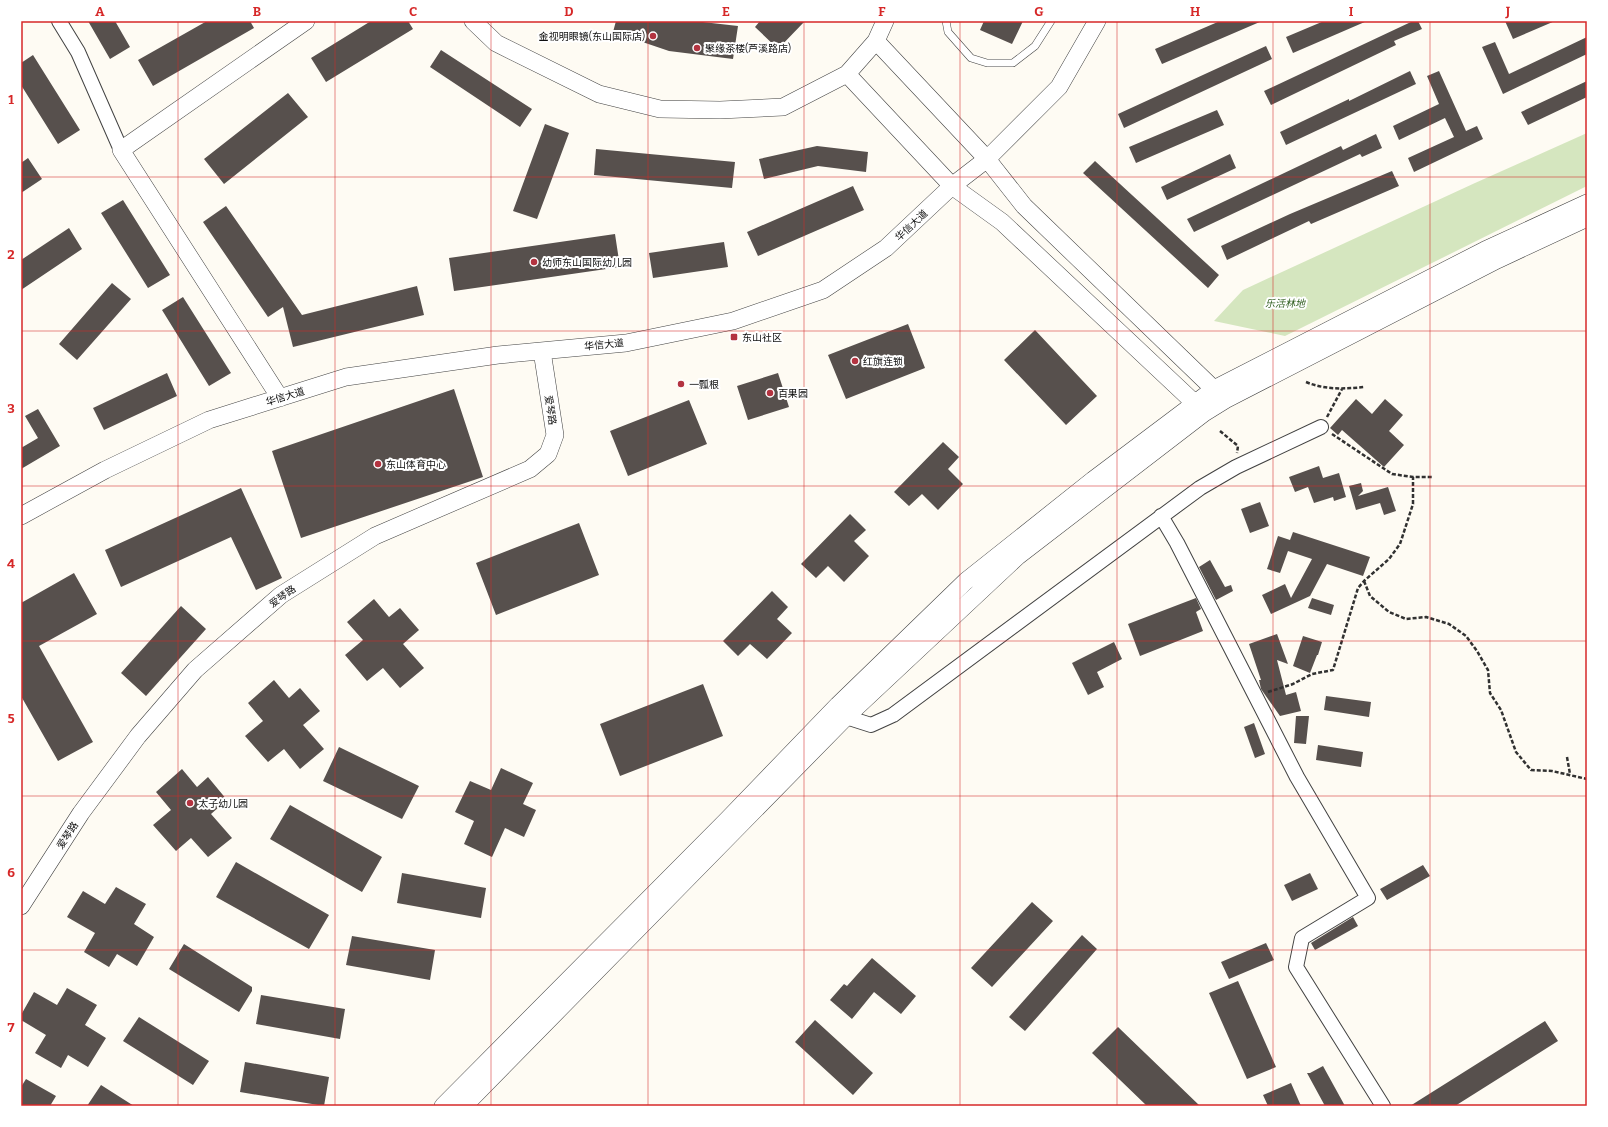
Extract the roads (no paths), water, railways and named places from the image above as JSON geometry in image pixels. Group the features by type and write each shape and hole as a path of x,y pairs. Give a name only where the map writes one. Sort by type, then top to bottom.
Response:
{"street":[{"path":"59,21 78,52 121,150 280,398"},
{"path":"121,150 306,21"},
{"path":"473,21 496,43 598,94 660,109 720,110 783,107 847,74 876,41 885,21"},
{"name":"华信大道","path":"21,516 105,470 209,420 346,377 498,355 626,343 733,321 823,290 886,248 952,186 987,159 1059,87 1097,21"},
{"path":"876,41 987,159 1024,206 1219,394"},
{"path":"847,74 952,186 1002,222 1199,408"},
{"path":"443,1106 727,820 838,705 966,581 1093,480 1219,394 1486,250 1587,203"},
{"path":"1219,394 1587,218"},
{"name":"爱琴路","path":"21,906 81,813 138,736 195,670 281,595 375,536 530,469 548,454 555,435 542,351"},
{"path":"464,1106 846,717 1018,556 1199,408"},
{"path":"846,717 871,725 893,715 1160,516 1200,488 1236,467 1321,427"},
{"path":"1160,516 1177,543 1257,696 1297,777 1368,898 1302,938 1296,967 1383,1106"}],"lane":[{"path":"946,21 948,32 971,58 987,63 1013,63 1035,46 1051,21"}],"place":[{"name":"金视明眼镜(东山国际店)","path":"653,36"},
{"name":"聚缘茶楼(芦溪路店)","path":"697,48"},
{"name":"幼师东山国际幼儿园","path":"534,262"},
{"name":"东山社区","path":"734,337"},
{"name":"红旗连锁","path":"855,361"},
{"name":"一瓢根","path":"681,384"},
{"name":"百果园","path":"770,393"},
{"name":"东山体育中心","path":"378,464"},
{"name":"太子幼儿园","path":"190,803"}],"park label":[{"name":"乐活林地","path":"1285,303"}]}
